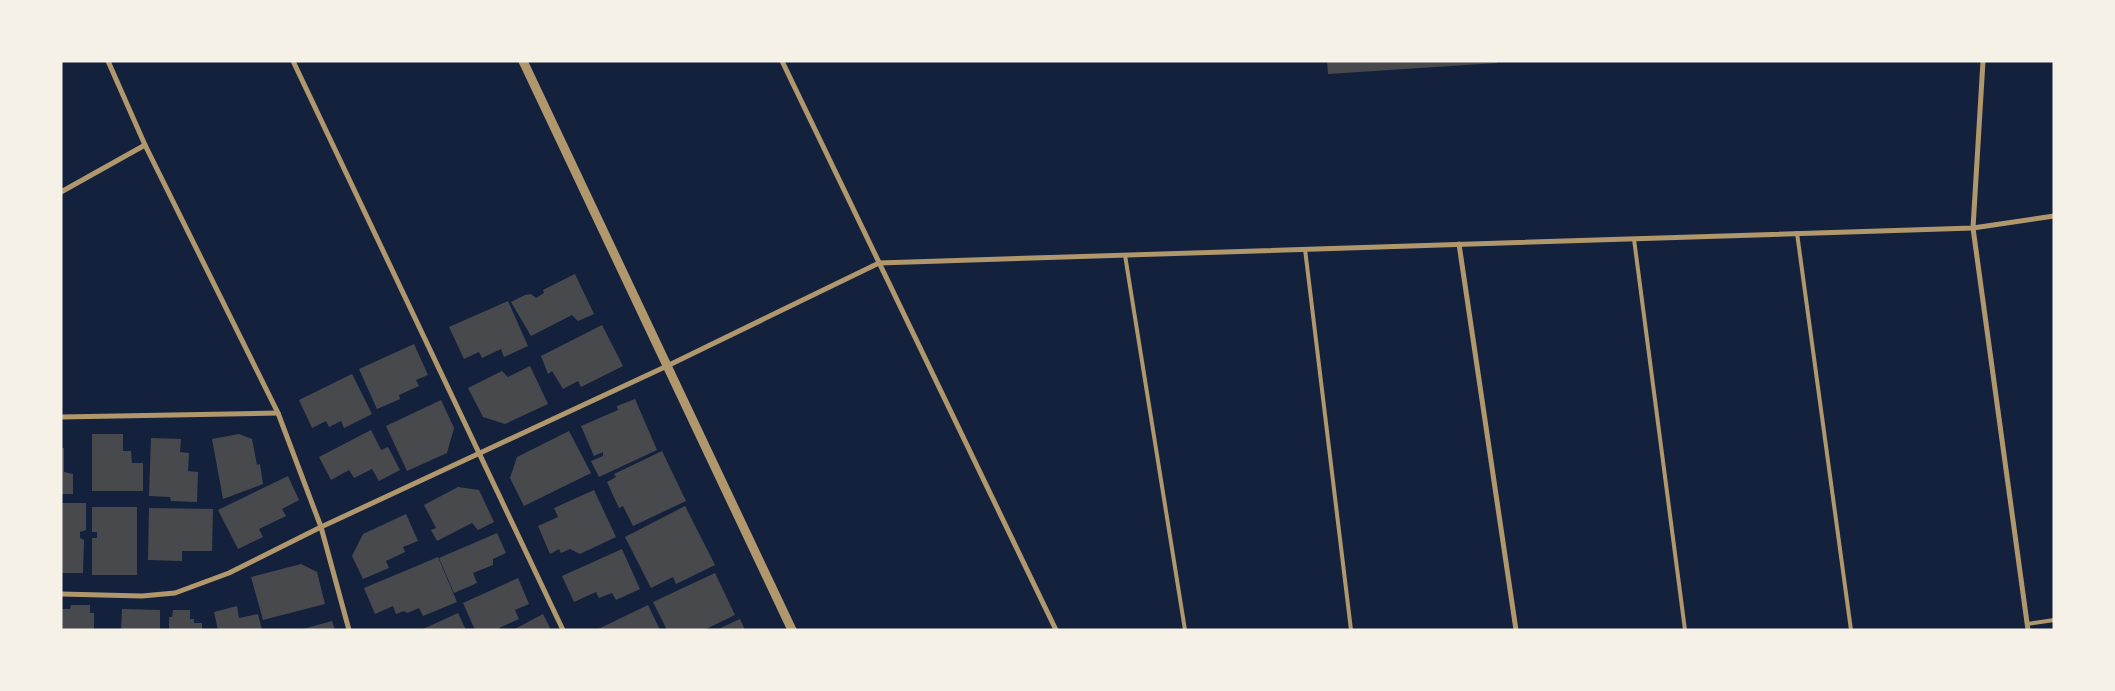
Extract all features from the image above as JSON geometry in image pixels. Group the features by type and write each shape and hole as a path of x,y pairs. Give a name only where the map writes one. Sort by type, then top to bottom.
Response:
{"street":[{"path":"108,61 145,145 278,413 321,527 349,630"},
{"path":"293,61 563,630"},
{"path":"523,61 792,630"},
{"path":"782,61 1056,630"},
{"path":"1984,61 1974,228 2028,627"},
{"path":"61,192 145,145"},
{"path":"61,594 142,596 175,592 230,573 321,527 667,366 879,263 1974,228 2054,216"},
{"path":"1459,244 1516,630"},
{"path":"61,417 278,413"}],"lane":[{"path":"1797,233 1850,630"},
{"path":"1634,239 1685,630"},
{"path":"1305,249 1351,630"},
{"path":"1125,255 1185,630"},
{"path":"2028,627 2054,620"}],"building":[{"path":"1327,61 1497,61 1497,63 1328,74"},
{"path":"575,274 594,314 578,321 572,315 531,336 511,302 531,294 536,298 544,293 543,290"},
{"path":"508,301 528,346 504,357 501,349 482,358 479,352 464,359 449,327"},
{"path":"602,325 623,366 581,387 578,381 563,389 552,371 548,374 541,356"},
{"path":"414,344 428,375 416,380 419,386 399,395 400,399 377,409 359,369"},
{"path":"530,366 548,404 505,424 483,417 468,388 502,371 508,377"},
{"path":"352,374 372,414 344,428 341,421 329,427 326,421 312,428 299,400"},
{"path":"635,399 657,450 599,477 591,461 603,456 603,452 594,456 581,426 618,410 617,406"},
{"path":"441,400 454,428 447,453 407,471 386,426"},
{"path":"371,430 381,450 388,447 400,470 379,481 372,469 354,478 349,470 331,480 319,457"},
{"path":"569,431 591,473 524,506 510,478 517,457"},
{"path":"92,434 123,434 123,451 131,451 132,463 143,463 143,491 92,491"},
{"path":"239,434 252,439 257,465 260,464 263,484 223,499 212,439"},
{"path":"151,438 181,439 180,452 189,453 188,471 198,472 197,502 171,501 170,497 149,496"},
{"path":"61,448 64,448 64,472 73,474 73,494 61,494"},
{"path":"662,451 686,501 633,526 623,506 619,508 607,482 616,477 614,474"},
{"path":"288,476 299,500 282,509 286,516 259,529 263,537 238,549 218,510"},
{"path":"458,487 479,490 494,522 478,530 472,523 437,541 431,530 436,528 424,505"},
{"path":"594,490 616,537 580,554 570,549 561,553 559,549 550,554 538,526 558,517 554,508"},
{"path":"61,503 86,503 86,530 80,532 80,538 84,540 83,573 61,573"},
{"path":"685,506 715,565 676,584 673,577 651,588 625,537"},
{"path":"92,507 137,507 137,575 92,575 92,538 97,538 97,532 92,532"},
{"path":"149,508 213,509 212,551 182,551 182,561 148,560"},
{"path":"406,514 418,541 403,547 405,552 386,561 389,568 363,579 352,556 363,534"},
{"path":"497,533 506,553 493,559 493,565 473,573 477,583 454,593 439,558"},
{"path":"622,549 640,589 616,600 612,593 599,598 596,592 574,602 562,576"},
{"path":"438,557 457,602 423,616 419,608 407,613 404,611 396,614 393,606 375,614 364,588"},
{"path":"301,564 317,572 325,604 263,620 251,577"},
{"path":"715,573 735,615 704,630 667,630 653,602"},
{"path":"518,578 529,604 515,610 519,619 499,628 500,630 475,630 463,603"},
{"path":"71,605 90,605 90,613 94,613 94,630 61,630 61,609 70,609"},
{"path":"648,605 660,630 596,630"},
{"path":"237,606 239,618 258,614 262,630 218,630 214,612"},
{"path":"122,609 160,610 160,630 121,630"},
{"path":"173,610 190,610 190,619 194,619 194,623 202,623 202,630 169,630 169,617 172,617"},
{"path":"458,613 466,630 421,630"},
{"path":"543,614 551,630 513,630"},
{"path":"740,619 745,630 716,630"},
{"path":"332,621 335,630 303,630 303,629"}]}
